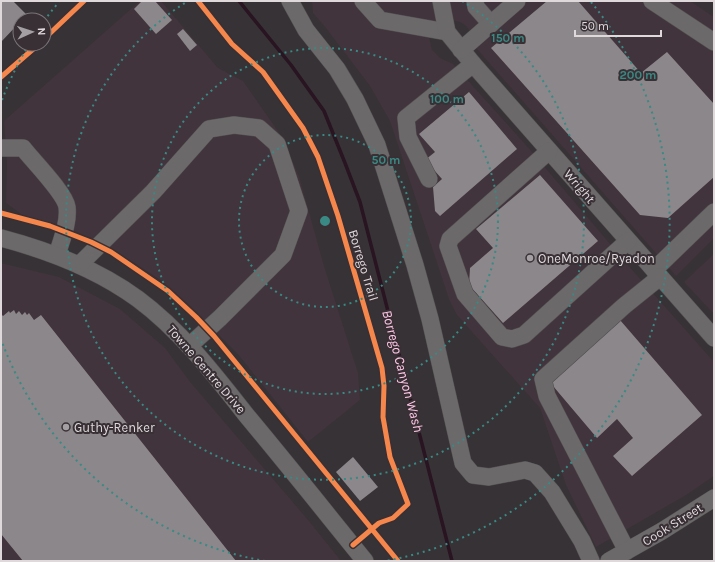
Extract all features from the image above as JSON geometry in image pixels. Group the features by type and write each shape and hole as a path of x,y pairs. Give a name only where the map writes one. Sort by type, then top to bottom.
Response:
{"street":[{"path":"290,1 306,30 337,69 355,98 377,145 415,265 430,319 463,462 473,475 489,477 525,470 535,472 552,492 582,541 591,561"},
{"path":"363,1 380,20 447,32 441,1"},
{"path":"475,1 476,7 491,24"},
{"path":"461,50 517,1"},
{"path":"652,1 714,42"},
{"name":"Wright","path":"447,32 473,64 714,338"},
{"path":"429,179 408,137 406,118 473,64"},
{"path":"79,265 153,192 209,129 234,125 259,128 277,144 299,211 283,255 228,311 189,346"},
{"path":"1,148 23,148 58,190 67,206 67,219 57,255"},
{"path":"549,151 450,239 448,246 465,294 502,337 512,339 524,335 628,241"},
{"path":"627,551 547,396 543,379 624,306 714,212"},
{"name":"Towne Centre Drive","path":"1,238 31,246 57,255 79,265 114,283 138,299 168,323 206,365 366,561"},
{"name":"Cook Street","path":"609,561 714,498"}],"shaded area":[{"path":"140,1 161,1 218,68 243,81 280,134 299,176 324,266 358,373 360,400 308,442 237,353 162,281 111,248 21,214 6,203 7,164 4,121"},
{"path":"312,1 690,1 714,17 714,238 676,276 477,49 470,31 465,25 448,19 429,37 432,50 440,58 453,64 525,144 634,272 714,362 714,476 686,495 596,547 566,485 540,408 457,315 449,299 390,121 370,86 313,13"},
{"path":"714,254 714,314 684,282"},
{"path":"1,263 59,277 120,309 165,348 191,383 309,521 341,561 1,561"}],"building":[{"path":"1,1 13,1 24,12 12,12 12,30 1,42"},
{"path":"142,1 155,1 172,20 156,34 134,9"},
{"path":"547,1 578,1 641,73 667,52 714,104 714,177 668,218 640,215 491,48"},
{"path":"183,29 197,45 190,51 177,34"},
{"path":"469,92 517,149 440,216 435,211 433,187 442,179 425,160 435,152 419,134"},
{"name":"OneMonroe/Ryadon","path":"540,175 598,241 503,323 469,285 470,268 493,248 476,229"},
{"name":"Guthy-Renker","path":"14,310 16,314 19,311 22,315 25,312 27,315 29,313 34,320 41,315 236,561 23,561 1,534 1,314 3,316 9,311 10,313"},
{"path":"620,320 702,415 632,476 613,456 633,438 617,419 597,438 553,386 553,376"},
{"path":"353,457 378,487 360,501 336,472"}],"waterway":[{"name":"Borrego Canyon Wash","path":"239,1 291,65 324,111 360,202 452,561"}],"cycle path":[{"path":"52,31 84,1"},
{"name":"Borrego Trail","path":"198,1 232,44 263,72 303,128 318,157 338,216 382,368 384,386 383,417 390,457 408,504 393,518 379,523 353,545"},
{"path":"1,77 30,52"},
{"path":"1,213 50,226 91,242 111,252 168,291 214,336 398,561"}],"place":[{"name":"OneMonroe/Ryadon","path":"530,258"},
{"name":"Guthy-Renker","path":"66,427"}]}
